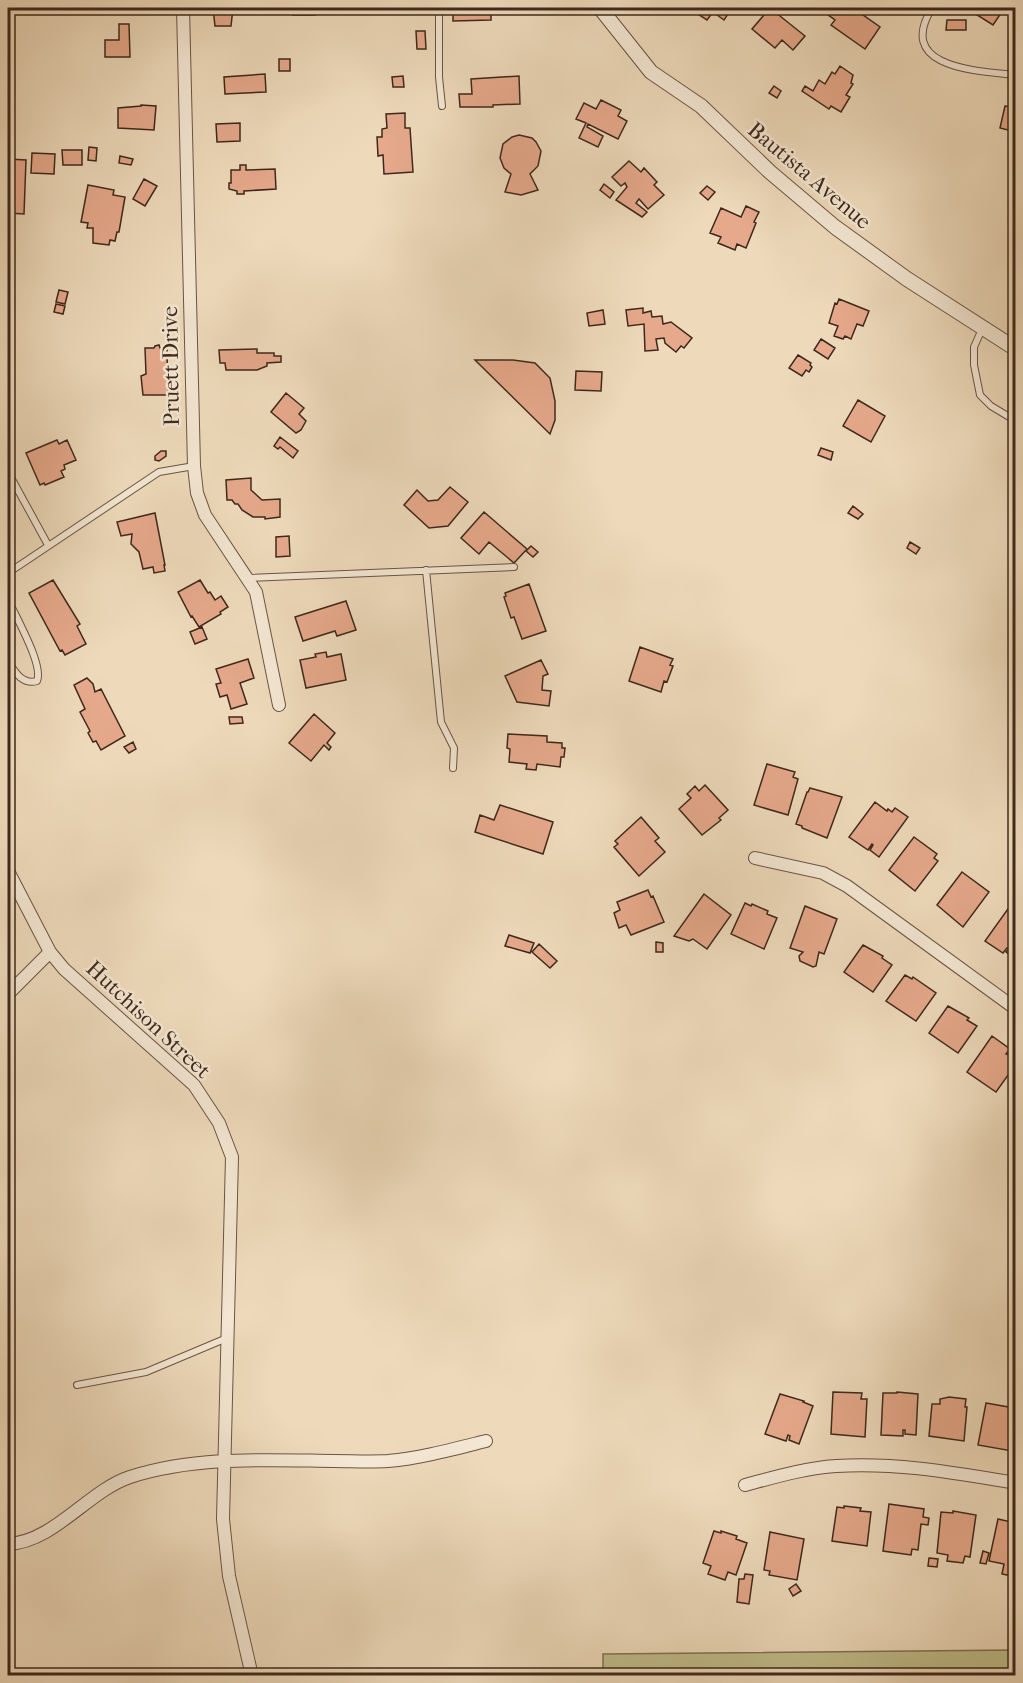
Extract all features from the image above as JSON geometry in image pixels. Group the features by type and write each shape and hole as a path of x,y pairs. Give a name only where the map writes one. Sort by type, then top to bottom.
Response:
{"street":[{"name":"Pruett Drive","path":"183,8 194,466 197,493 205,515 256,592 279,705"},
{"name":"Bautista Avenue","path":"600,8 651,72 701,106 770,172 835,227 907,279 1016,349"},
{"path":"755,858 824,873 847,886 1016,1009"},
{"name":"Hutchison Street","path":"8,871 50,952 64,969 194,1085 219,1123 232,1157 223,1520 229,1576 252,1676"},
{"path":"8,994 50,952"},
{"path":"8,1544 46,1532 104,1491 127,1478 156,1470 225,1460 386,1461 426,1456 486,1441"},
{"path":"745,1485 834,1466 880,1464 921,1467 1016,1483"}],"lane":[{"path":"439,8 439,77 442,106"},
{"path":"932,8 922,31 923,43 929,54 938,61 1016,75"},
{"path":"982,328 974,347 974,365 980,395 991,406 1016,421"},
{"path":"8,573 159,472 194,466"},
{"path":"8,472 48,545"},
{"path":"248,578 514,567"},
{"path":"426,570 441,722 454,748 453,768"},
{"path":"8,599 35,660 39,675 37,681 31,683 24,681 8,661"},
{"path":"77,1385 146,1372 228,1338"}],"shaded area":[{"path":"1015,1650 1015,1675 603,1675 603,1654"}],"building":[{"path":"213,8 233,8 231,26 215,26"},
{"path":"293,8 318,8 318,12 315,12 315,15 293,15"},
{"path":"453,8 491,10 491,20 453,21"},
{"path":"694,8 732,8 724,20 713,12 707,20 693,11"},
{"path":"770,8 805,36 793,50 782,40 775,48 752,29"},
{"path":"827,8 853,8 880,27 865,49 831,25 835,20 824,12"},
{"path":"966,8 1016,8 1016,18 1003,10 993,25"},
{"path":"947,20 966,20 966,30 946,30"},
{"path":"119,24 129,24 130,57 105,57 105,40 119,40"},
{"path":"416,31 425,31 426,49 417,49"},
{"path":"279,59 290,59 290,71 279,71"},
{"path":"840,66 853,75 851,83 853,84 846,95 850,97 841,112 831,106 829,109 802,91 805,86 813,91 819,80 825,84 832,72 835,74"},
{"path":"265,74 266,92 225,94 224,77"},
{"path":"403,76 404,87 393,87 392,77"},
{"path":"519,76 520,104 460,107 459,94 472,94 471,79"},
{"path":"774,86 781,91 777,98 769,93"},
{"path":"601,100 621,110 618,116 627,121 618,139 588,124 587,127 603,136 598,147 579,138 586,123 576,119 584,103 596,109"},
{"path":"156,106 154,130 118,128 118,108"},
{"path":"1005,106 1016,108 1016,132 1000,128"},
{"path":"405,113 405,128 410,128 413,172 384,174 383,155 378,156 377,137 382,137 382,129 387,128 386,114"},
{"path":"240,123 240,141 217,142 216,124"},
{"path":"519,135 532,138 541,151 538,166 530,174 538,190 521,195 505,192 511,174 504,168 500,158 503,144"},
{"path":"89,147 97,148 96,161 88,160"},
{"path":"62,150 82,150 82,165 63,165"},
{"path":"32,153 55,154 54,174 31,173"},
{"path":"120,156 133,159 131,165 119,163"},
{"path":"8,159 26,160 24,214 8,213"},
{"path":"629,161 641,172 644,168 657,182 654,185 664,195 648,209 639,199 636,203 647,212 642,217 616,200 627,187 625,183 621,186 612,177"},
{"path":"240,165 246,165 246,170 275,169 276,189 244,191 244,194 237,194 237,191 229,189 231,170 240,170"},
{"path":"144,179 157,186 145,206 133,199"},
{"path":"604,184 614,192 610,198 600,190"},
{"path":"88,185 114,190 113,195 125,197 119,232 117,232 115,241 110,240 109,245 93,243 93,228 87,228 88,223 81,222"},
{"path":"707,186 715,192 708,200 700,193"},
{"path":"746,206 759,212 746,248 737,244 735,250 718,243 721,237 710,233 721,208 741,217"},
{"path":"59,290 68,292 65,304 56,302"},
{"path":"839,299 869,311 863,326 857,324 851,339 845,336 843,339 834,336 838,326 829,323 835,303 837,304"},
{"path":"56,304 65,306 63,314 54,312"},
{"path":"643,308 643,313 651,311 652,317 662,316 663,324 671,322 692,338 684,348 681,346 676,352 665,343 664,338 656,339 658,350 645,351 644,324 628,326 626,310"},
{"path":"603,310 605,324 589,326 587,313"},
{"path":"821,339 835,348 828,359 814,350"},
{"path":"159,345 160,348 167,348 168,395 143,395 141,376 146,374 145,348 154,348"},
{"path":"257,349 257,353 274,353 274,356 281,356 281,362 267,363 267,366 257,370 226,370 225,363 220,363 219,350"},
{"path":"798,355 811,363 812,367 802,376 789,368"},
{"path":"475,360 513,360 535,363 550,378 555,401 555,420 550,434"},
{"path":"576,371 602,372 601,391 575,390"},
{"path":"286,393 304,408 299,414 306,421 301,430 296,433 271,412"},
{"path":"858,400 885,416 871,442 843,426"},
{"path":"280,437 298,451 293,458 280,447 278,449 274,446"},
{"path":"57,440 59,444 67,440 76,460 64,465 65,469 61,471 64,477 40,485 26,453"},
{"path":"821,448 833,452 831,460 818,455"},
{"path":"161,451 166,451 166,456 159,461 155,460 155,456"},
{"path":"251,478 251,490 262,500 280,499 280,517 265,519 265,517 253,517 232,500 227,500 226,480"},
{"path":"450,487 468,502 448,526 429,528 404,505 417,490 428,501 438,500"},
{"path":"853,506 863,514 858,519 848,513"},
{"path":"484,512 527,549 514,563 489,542 479,554 461,538"},
{"path":"155,513 165,571 154,573 153,567 143,569 139,552 131,544 132,534 121,536 117,522"},
{"path":"289,536 290,556 276,557 276,537"},
{"path":"910,542 920,548 916,554 907,548"},
{"path":"531,546 538,552 533,557 526,551"},
{"path":"53,580 80,624 77,626 86,644 65,655 62,650 60,651 29,593"},
{"path":"200,580 215,600 221,596 228,607 199,627 178,592"},
{"path":"529,584 546,631 522,639 514,617 511,618 504,597 505,593"},
{"path":"346,601 356,630 337,636 335,631 303,641 295,617"},
{"path":"202,627 207,639 195,644 190,632"},
{"path":"640,647 673,659 670,665 673,666 667,682 664,681 661,692 629,681"},
{"path":"326,652 327,657 341,654 346,680 306,688 300,660 316,657 315,654"},
{"path":"248,659 254,678 240,683 247,704 231,709 227,695 220,697 216,684 221,683 216,669"},
{"path":"541,660 548,674 543,676 542,690 551,691 549,706 517,702 505,676"},
{"path":"87,678 93,684 95,692 101,689 125,736 101,750 88,733 90,731 80,712 85,709 74,685"},
{"path":"314,714 335,733 327,743 331,747 329,750 324,745 311,761 289,743"},
{"path":"229,717 242,717 243,723 230,724"},
{"path":"508,734 547,736 547,742 562,743 562,748 565,748 560,767 537,764 536,770 526,769 527,764 509,762"},
{"path":"133,742 136,749 129,753 124,747"},
{"path":"767,764 795,772 793,777 798,779 788,815 754,805"},
{"path":"705,785 728,810 719,818 721,820 702,835 679,809 691,798 687,794 695,786 699,791"},
{"path":"810,788 842,797 827,838 796,824"},
{"path":"875,802 887,811 888,809 892,812 895,808 908,817 879,857 870,850 872,844 868,850 849,837"},
{"path":"500,805 553,822 543,854 475,832 480,815 494,820"},
{"path":"641,817 659,838 655,841 665,852 639,876 614,847 618,844 615,841"},
{"path":"914,837 937,854 934,858 938,861 915,891 889,870"},
{"path":"962,872 989,892 963,927 937,905"},
{"path":"648,890 664,922 631,935 626,925 619,928 614,913 620,910 617,902"},
{"path":"704,894 731,915 707,949 693,939 689,941 674,936"},
{"path":"745,903 768,911 767,914 777,918 764,949 731,934"},
{"path":"805,906 837,919 824,954 819,952 816,966 813,967 800,961 799,956 803,952 790,948"},
{"path":"1010,906 1016,911 1015,959 1006,952 1009,949 1007,948 1003,953 985,941"},
{"path":"509,935 534,943 530,953 505,946"},
{"path":"656,942 663,943 663,952 656,952"},
{"path":"539,944 557,961 550,968 532,952"},
{"path":"863,945 883,956 882,958 892,965 873,992 844,972"},
{"path":"905,975 912,979 913,977 936,993 916,1021 886,1001"},
{"path":"948,1006 969,1018 967,1020 977,1026 958,1053 929,1033"},
{"path":"992,1036 1010,1049 1006,1054 1009,1055 1012,1051 1016,1054 1016,1064 996,1092 967,1072"},
{"path":"833,1392 862,1393 861,1399 867,1399 865,1437 831,1434"},
{"path":"883,1393 918,1394 916,1435 905,1434 903,1430 903,1436 881,1435"},
{"path":"780,1394 813,1406 799,1444 789,1440 788,1435 786,1441 765,1434"},
{"path":"949,1397 966,1399 964,1441 929,1436 932,1404 940,1404 940,1399"},
{"path":"986,1403 1014,1408 1016,1431 1012,1451 978,1445"},
{"path":"889,1504 924,1509 923,1517 929,1518 928,1525 921,1524 918,1550 912,1549 911,1555 883,1551"},
{"path":"844,1506 871,1512 867,1546 832,1541 837,1507 844,1508"},
{"path":"953,1511 976,1515 970,1557 965,1556 963,1563 947,1561 948,1555 937,1553 941,1512 953,1513"},
{"path":"998,1519 1016,1523 1016,1567 1014,1566 1012,1576 1002,1574 1004,1564 989,1561"},
{"path":"714,1531 737,1536 736,1539 747,1543 736,1575 728,1572 725,1580 708,1574 711,1566 703,1563"},
{"path":"770,1532 804,1539 797,1580 769,1575 770,1571 764,1570"},
{"path":"983,1551 989,1553 986,1564 980,1563"},
{"path":"929,1558 938,1559 937,1567 928,1566"},
{"path":"745,1574 753,1575 749,1604 737,1602 739,1579 744,1579"},
{"path":"796,1584 801,1591 793,1596 789,1589"}]}
